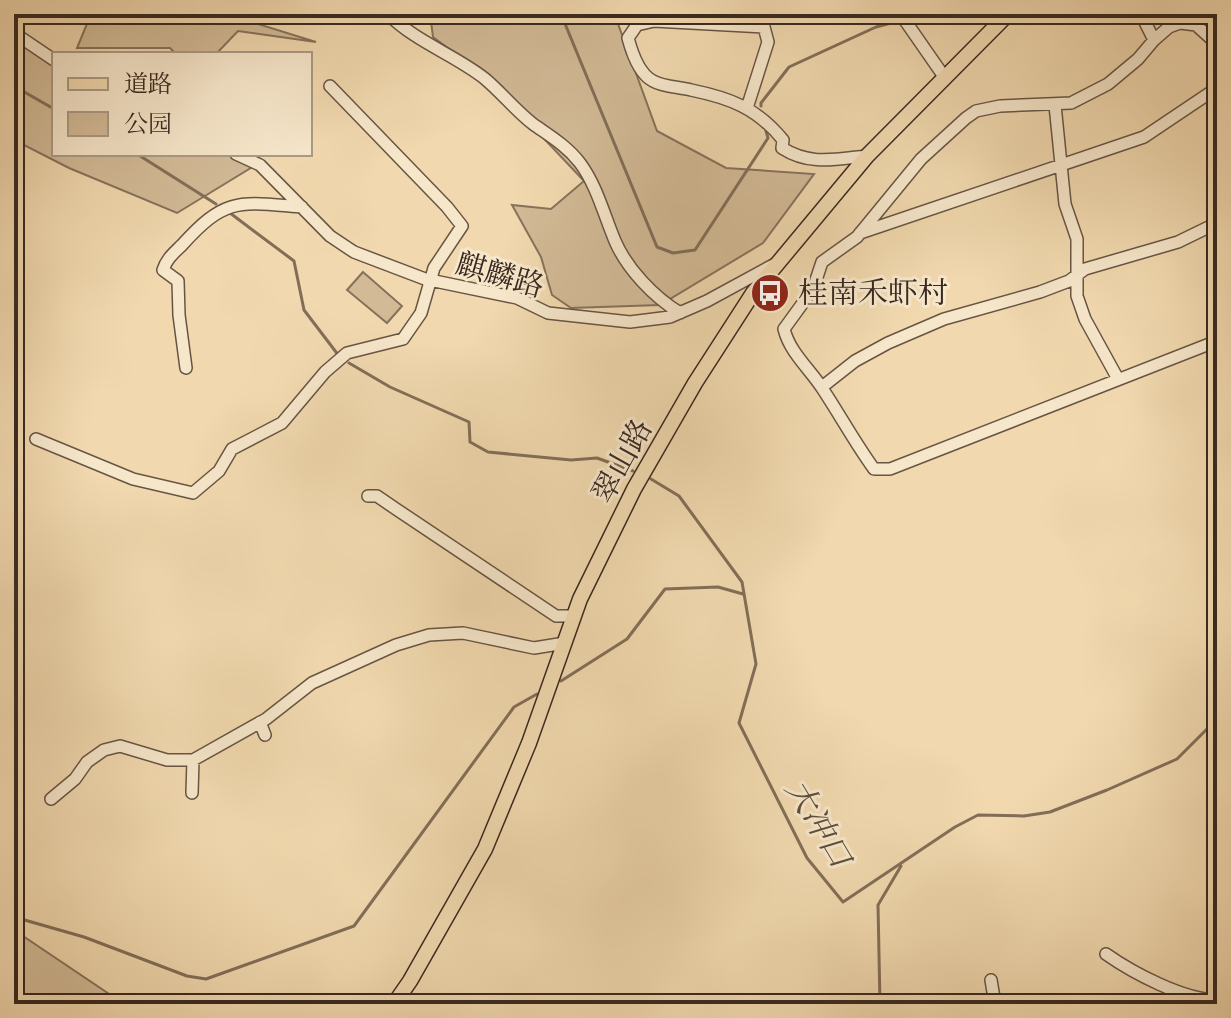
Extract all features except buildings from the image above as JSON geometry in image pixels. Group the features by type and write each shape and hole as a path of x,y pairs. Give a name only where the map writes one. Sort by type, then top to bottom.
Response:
{"main road":[{"name":"翠山路","path":"394,1004 485,849 529,743 574,616 634,489 695,383 753,293 867,156 1008,14"}],"street":[{"path":"388,14 412,36 484,78 515,109 557,140 580,163 624,258 663,302 680,313"},
{"path":"907,14 904,19 945,78"},
{"path":"1141,14 1154,40"},
{"path":"1212,14 1217,21"},
{"path":"747,108 768,42 764,27 654,21 637,25 628,38 631,52 653,82 702,92 747,108 755,110 783,140 782,148 798,158 820,160 867,156"},
{"path":"1217,44 1196,25 1180,23 1169,27 1108,84 1071,103 1000,106 976,111 921,159 860,233 822,262 813,289 784,329 788,345 822,387 874,469 890,469 1217,341"},
{"path":"14,33 52,59"},
{"path":"36,439 133,479 193,493 219,471 232,449 282,423 325,372 347,353 403,339 421,313 434,268 462,226 330,86"},
{"path":"860,233 1144,137 1217,88"},
{"path":"1055,105 1065,204 1077,239 1077,296 1085,319 1118,379"},
{"name":"麒麟路","path":"240,156 260,165 330,236 354,252 430,280 517,298 548,313 630,322 670,317 707,301 779,261"},
{"path":"186,368 178,281 163,270 166,261 194,230 232,205 302,207"},
{"path":"822,387 855,361 944,319 1040,292 1069,281 1085,269 1178,242 1217,223"},
{"path":"368,496 377,496 556,616 574,616"},
{"path":"51,799 75,779 87,762 104,750 120,746 167,760 193,760 260,722 312,683 396,645 429,635 463,633 534,648 565,643"},
{"path":"260,722 265,735"},
{"path":"192,793 193,760"},
{"path":"1106,954 1128,969 1177,991 1203,1000 1217,1000"},
{"path":"991,980 995,1004"}],"green space":[{"path":"91,14 226,14 316,42 238,31 218,52 174,52 170,48 77,48"},
{"path":"430,14 625,14 617,21 657,131 726,168 814,174 763,243 660,305 571,308 552,295 541,257 512,205 551,209 584,181 483,74 433,37"},
{"path":"14,38 52,66 52,156 246,156 254,166 177,213 69,168 14,140"},
{"path":"363,272 402,306 387,323 347,290"},
{"path":"14,930 124,1004 14,1004"}],"waterway":[{"path":"561,14 657,247 673,253 695,250 768,138 766,131"},
{"path":"914,18 931,14"},
{"path":"761,106 789,67 876,27 895,22"},
{"name":"大冲口","path":"14,86 52,108"},
{"name":"大冲口","path":"140,156 216,204"},
{"name":"大冲口","path":"230,213 294,261 304,310 339,356"},
{"name":"大冲口","path":"349,363 390,387 469,422 470,442 488,452 571,460 597,458 633,471"},
{"name":"大冲口","path":"651,479 679,496 742,582 756,664 739,723 807,858 843,902 978,815 1024,816 1050,812 1107,790 1177,759 1217,719"},
{"path":"561,681 627,639 665,589 718,587 743,594"},
{"path":"14,917 84,937 187,976 206,979 354,926 514,707 537,694"},
{"path":"880,1004 878,905 901,866"}],"place":[{"name":"桂南禾虾村","path":"770,293"}]}
